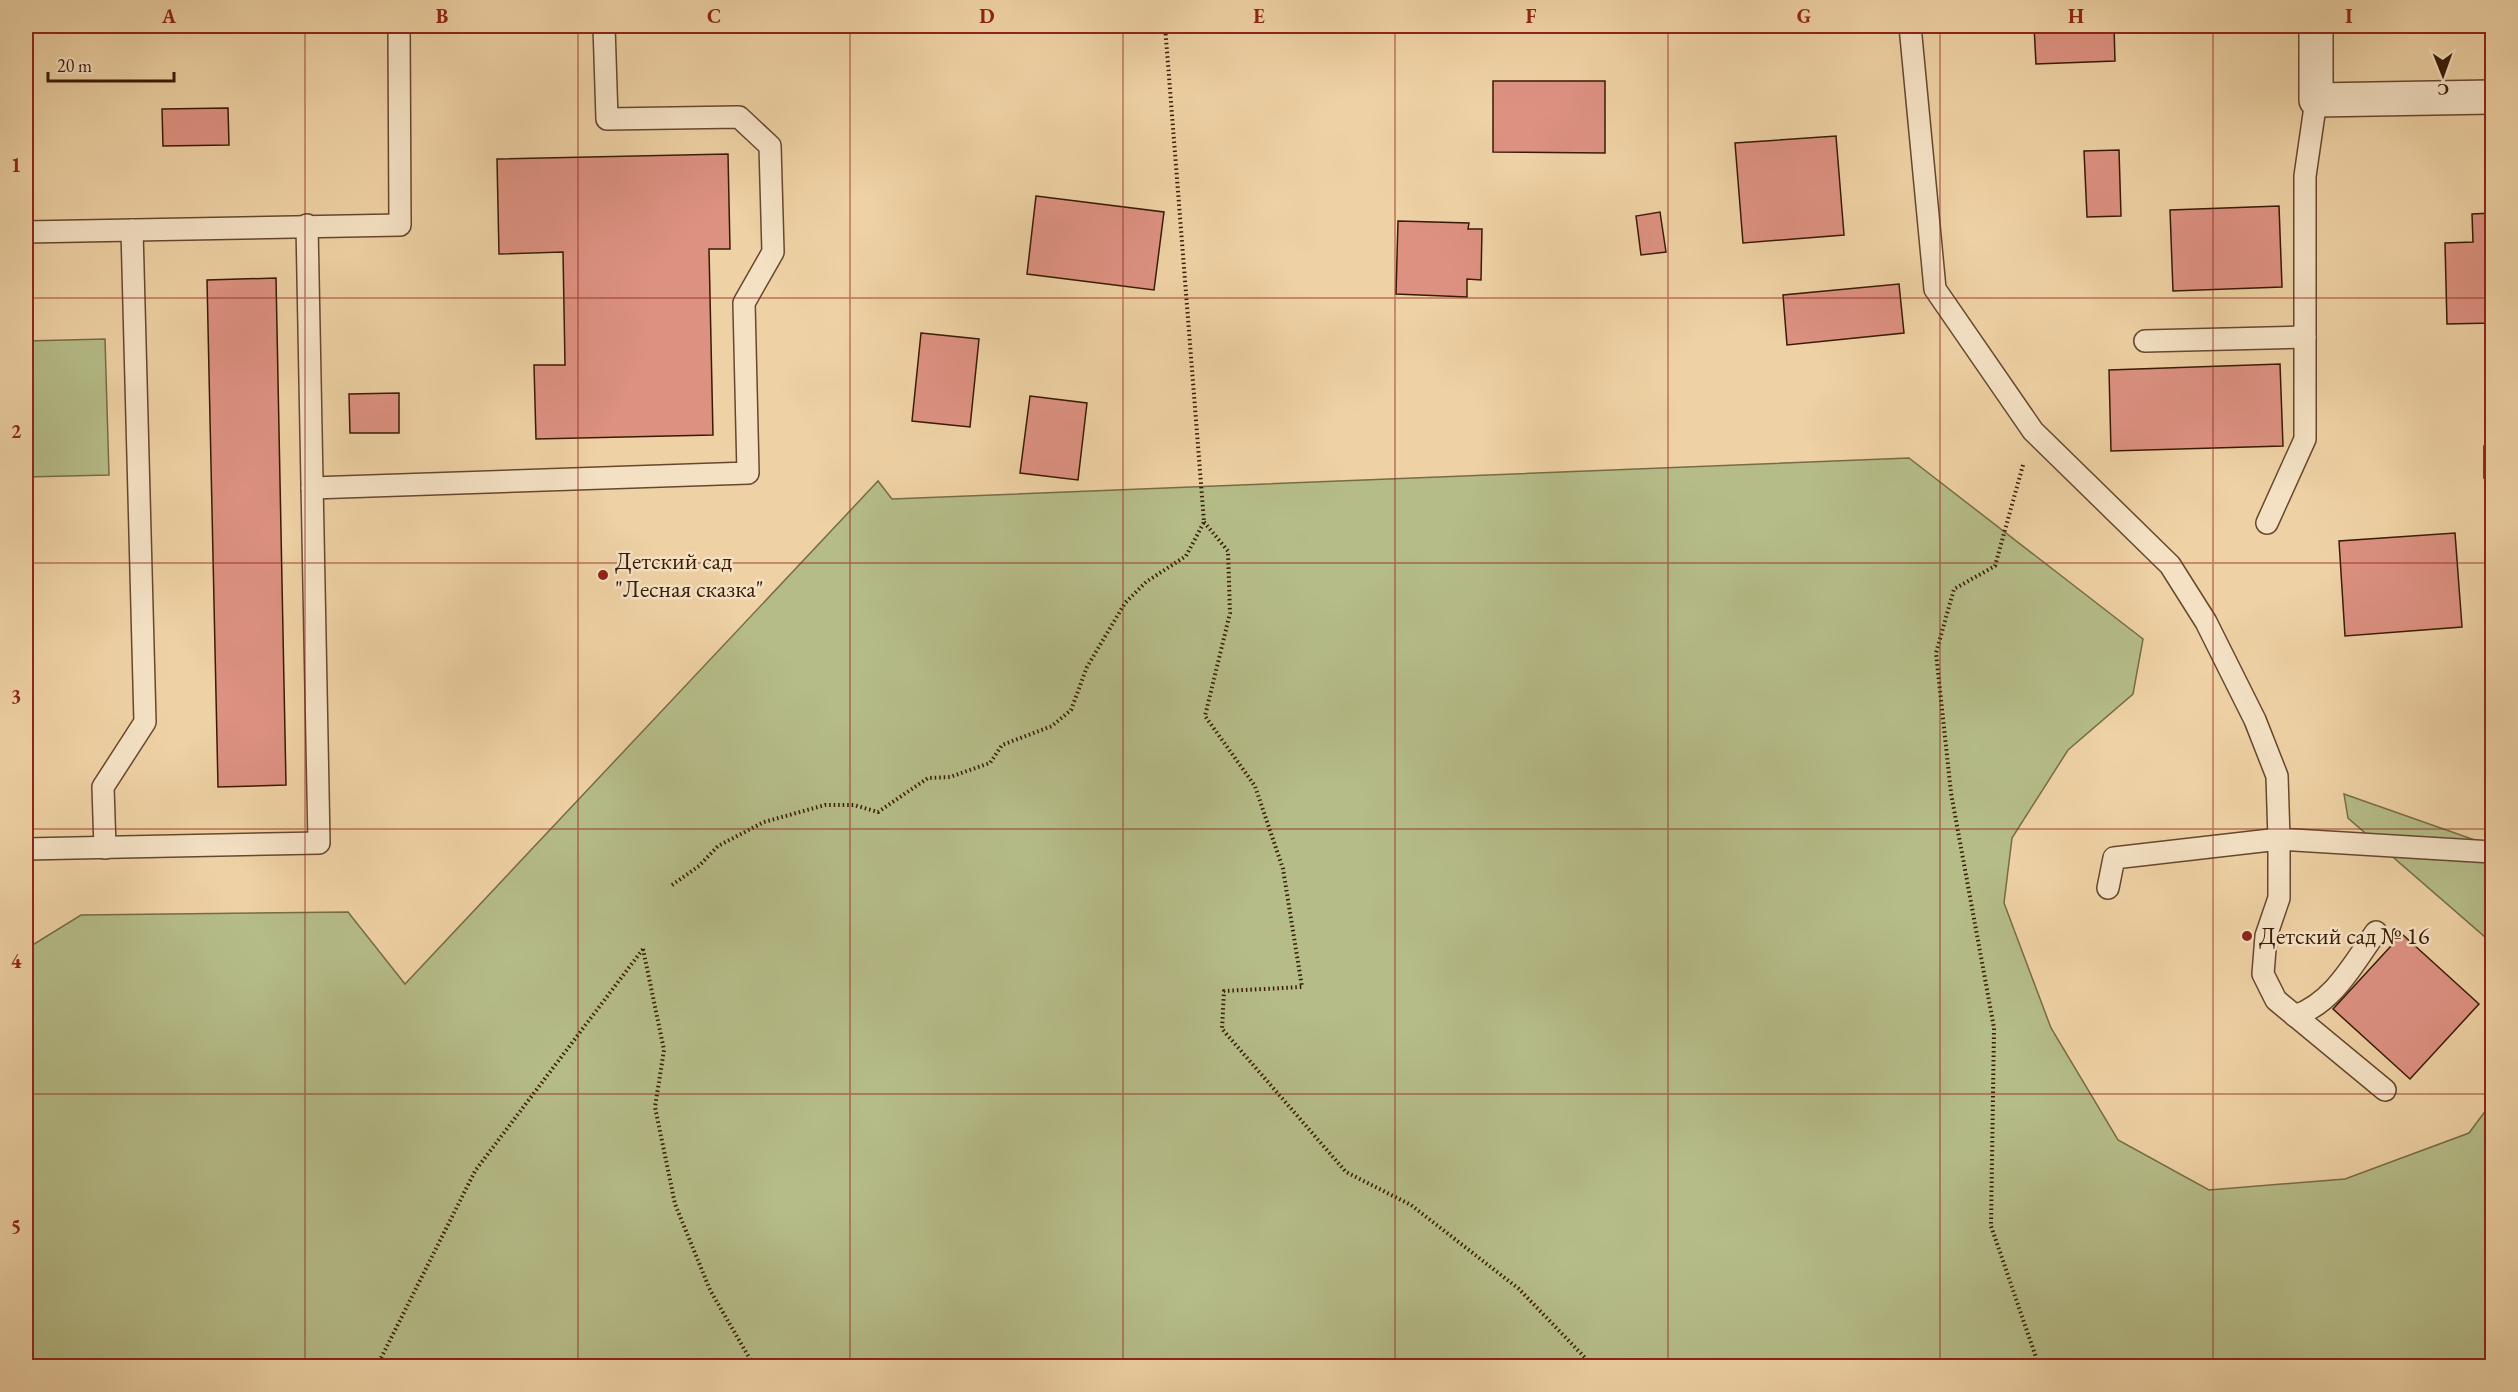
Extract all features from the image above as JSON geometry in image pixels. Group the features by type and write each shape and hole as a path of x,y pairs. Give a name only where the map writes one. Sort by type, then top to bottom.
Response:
{"street":[{"path":"2316,26 2316,100 2493,97"}],"lane":[{"path":"26,232 400,225 399,26"},
{"path":"312,488 748,473 744,303 773,252 770,146 739,117 607,119 604,26"},
{"path":"1910,26 1935,289 2033,430 2170,565 2206,622 2255,720 2277,776 2279,898 2266,936 2263,974 2276,1000 2385,1090"},
{"path":"2267,523 2305,439 2305,176 2316,100"},
{"path":"26,849 319,843 307,225"},
{"path":"105,848 103,787 145,722 132,230"},
{"path":"2145,341 2305,337"},
{"path":"2108,888 2114,858 2279,839 2493,852"},
{"path":"2295,1016 2320,1004 2332,993 2376,932"}],"path":[{"path":"672,885 699,866 718,846 764,822 825,805 854,805 878,812 927,778 950,777 975,770 990,763 1002,745 1052,726 1071,710 1088,667 1125,603 1146,582 1186,556 1204,522 1165,26"},
{"path":"2033,430 1995,566 1954,589 1936,653 1951,793 1994,1028 1991,1226 2039,1366"},
{"path":"1204,522 1228,551 1230,613 1205,716 1255,786 1283,868 1302,987 1224,991 1222,1029 1346,1172 1411,1205 1519,1289 1593,1366"},
{"path":"377,1366 476,1171 643,950 663,1050 656,1107 675,1204 710,1290 754,1366"}],"green space":[{"path":"105,339 109,475 26,477 26,341"},
{"path":"1909,458 2143,639 2133,694 2068,750 2012,838 2004,903 2051,1028 2118,1140 2209,1190 2345,1179 2469,1133 2492,1102 2492,1366 26,1366 26,949 81,915 348,912 405,984 878,481 892,499"},
{"path":"2344,794 2492,846 2492,943 2348,818"}],"building":[{"path":"2034,26 2114,26 2115,61 2036,64"},
{"path":"1493,81 1605,81 1605,153 1493,152"},
{"path":"228,108 229,145 163,146 162,109"},
{"path":"1836,136 1844,235 1743,243 1735,143"},
{"path":"2119,150 2121,216 2087,217 2084,151"},
{"path":"728,154 730,249 709,249 713,435 536,439 534,365 565,365 563,252 499,254 497,159"},
{"path":"1036,196 1164,212 1154,290 1027,274"},
{"path":"2279,206 2282,287 2173,291 2170,210"},
{"path":"1660,212 1666,252 1641,255 1636,216"},
{"path":"2492,213 2492,323 2447,324 2445,243 2473,242 2472,214"},
{"path":"1398,221 1469,223 1468,229 1482,229 1481,280 1467,279 1467,297 1396,294"},
{"path":"276,278 286,785 218,787 207,280"},
{"path":"1899,284 1904,333 1787,345 1783,295"},
{"path":"921,333 979,339 970,427 912,421"},
{"path":"2280,364 2283,446 2111,451 2109,370"},
{"path":"399,393 399,433 350,433 349,394"},
{"path":"1030,396 1087,403 1078,480 1020,473"},
{"path":"2484,446 2492,446 2492,478 2484,478"},
{"path":"2455,533 2462,627 2345,636 2339,541"},
{"path":"2402,934 2479,1004 2410,1079 2333,1009"}],"place":[{"name":"Детский сад \"Лесная сказка\"","path":"603,575"},
{"name":"Детский сад № 16","path":"2247,936"}]}
